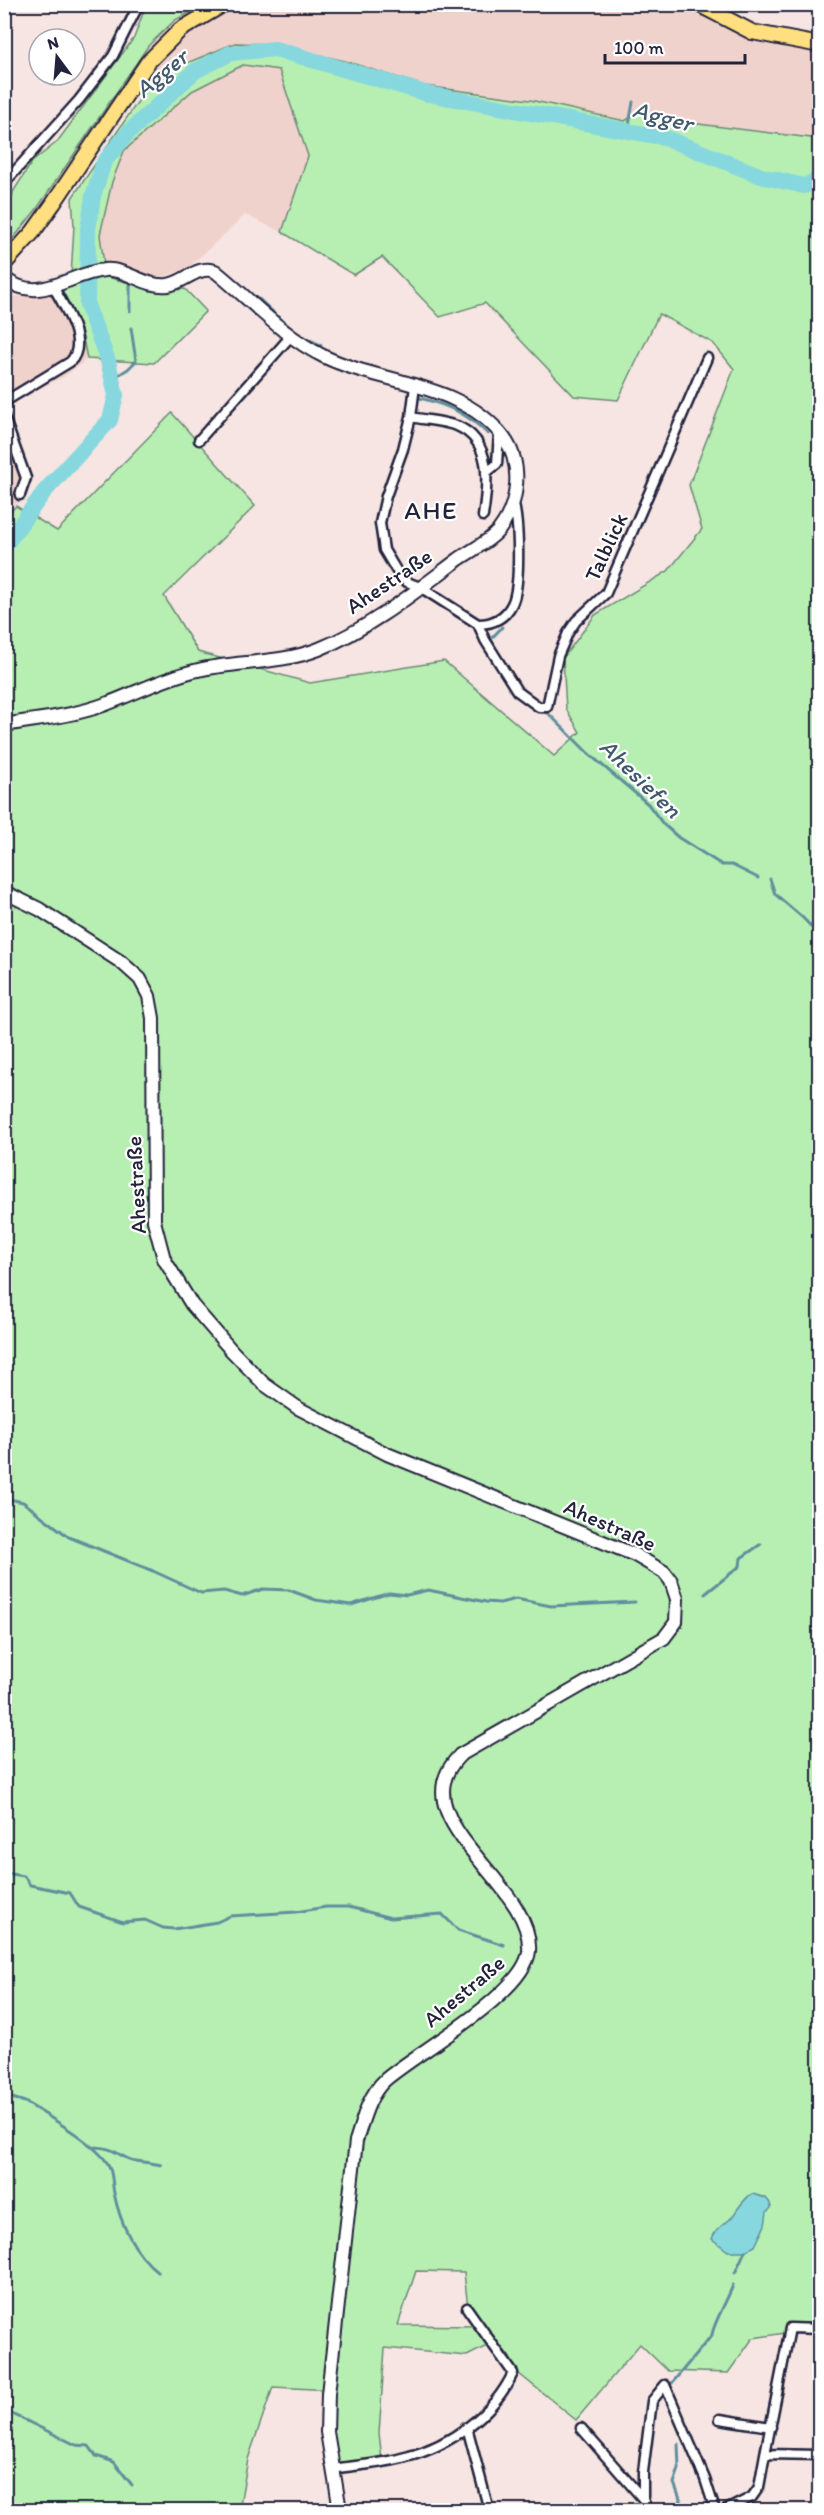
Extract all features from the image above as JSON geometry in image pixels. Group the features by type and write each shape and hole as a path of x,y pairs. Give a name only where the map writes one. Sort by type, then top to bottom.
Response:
{"main road":[{"path":"4,264 33,232 155,54 180,30 224,4"},
{"path":"698,4 752,32 819,45"},
{"name":"Ahestraße","path":"4,278 17,288 30,290 53,286 102,270 111,270 157,285 168,285 201,270 215,271 290,337 322,356 359,371 415,386 468,407 499,432 512,453 516,469 513,501 498,531 356,630 319,649 300,655 198,670 103,705 4,725"},
{"name":"Ahestraße","path":"4,892 39,909 121,962 140,979 149,996 153,1018 154,1221 164,1259 192,1305 232,1352 264,1384 298,1408 387,1454 635,1555 664,1572 671,1581 677,1599 676,1622 664,1638 460,1755 451,1764 444,1781 443,1806 467,1845 503,1887 520,1915 528,1936 529,1954 522,1972 463,2024 384,2081 368,2104 356,2141 328,2394 327,2432 340,2511"}],"street":[{"path":"4,198 9,178 79,100 113,56 139,4"},
{"path":"4,402 70,362 77,355 76,333 53,286"},
{"path":"199,440 290,337"},
{"name":"Talblick","path":"478,624 485,640 517,691 539,707 548,707 558,656 576,621 606,593 707,358"},
{"path":"415,386 411,417 403,449 386,496 380,523 384,550 396,570 407,582 420,587 478,624 491,624 505,614 513,602 519,549 517,513 513,501"},
{"path":"4,417 26,478 20,495"},
{"path":"411,417 457,426 471,434 484,452 486,473 483,516"},
{"path":"486,473 497,464 499,432"},
{"path":"333,2469 407,2457 442,2442 467,2427 505,2390 513,2373 467,2308"},
{"path":"726,2511 752,2497 759,2487 790,2328 819,2329"},
{"path":"647,2511 643,2499 643,2472 652,2401 665,2385 705,2479 715,2511"},
{"path":"720,2419 771,2427"},
{"path":"467,2427 489,2511"},
{"path":"581,2428 643,2499"},
{"path":"765,2454 819,2455"}],"shaded area":[{"path":"204,5 680,5 754,42 819,52 819,139 690,123 653,112 639,112 625,121 530,100 425,86 345,61 272,44 235,43 163,74 140,56 175,20"},
{"path":"243,65 279,70 308,156 282,232 245,215 188,268 158,279 104,264 100,235 112,182 124,152 192,91"},
{"path":"62,290 82,333 87,359 65,376 5,405 5,294 11,297"},
{"path":"5,405 30,478 23,498 5,517"}],"green space":[{"path":"146,5 204,5 175,20 148,46 36,210 5,249 5,227 13,192 32,162 57,142 134,38"},
{"path":"235,43 272,44 345,61 425,86 530,100 625,121 639,112 653,112 690,123 819,139 819,2332 797,2331 753,2338 728,2373 668,2371 640,2344 576,2420 518,2373 509,2356 468,2308 464,2272 416,2271 398,2325 475,2326 489,2345 467,2356 385,2348 379,2433 382,2459 334,2466 333,2390 273,2387 248,2459 239,2510 5,2510 5,517 16,506 57,531 172,413 255,506 164,596 198,652 310,683 444,661 554,756 580,732 566,709 563,658 595,615 668,571 702,529 689,485 734,369 713,343 659,314 618,400 574,396 485,303 440,317 382,257 354,275 282,232 308,156 279,70 243,65 192,91 124,151 112,182 100,235 104,264 71,276 74,226 72,198 158,72 163,73"},
{"path":"103,276 160,291 185,289 206,311 154,363 87,359 82,333 62,290"}],"water":[{"path":"752,2194 765,2198 770,2204 771,2208 767,2212 765,2225 755,2246 745,2251 728,2251 712,2239 713,2235"}],"waterway":[{"name":"Agger","path":"4,547 44,492 110,420 116,395 108,361 87,305 88,230 93,196 104,162 129,132 195,71 231,53 275,49 428,94 666,138 761,176 804,186 820,179"},
{"path":"628,131 633,102"},
{"name":"Ahesiefen","path":"130,311 130,285 133,281"},
{"name":"Ahesiefen","path":"259,299 273,312"},
{"name":"Ahesiefen","path":"279,317 297,334 321,345"},
{"name":"Ahesiefen","path":"112,379 136,361 131,328"},
{"name":"Ahesiefen","path":"420,398 457,411 488,434"},
{"name":"Ahesiefen","path":"498,653 491,639 502,627"},
{"name":"Ahesiefen","path":"526,702 536,711 548,713 589,754 648,804 663,824 679,838 722,865 732,865 758,878"},
{"name":"Ahesiefen","path":"770,879 775,894 820,936"},
{"path":"4,1498 23,1502 69,1537 201,1593 224,1591 242,1596 263,1589 289,1590 316,1600 351,1605 389,1593 407,1595 428,1590 486,1602 500,1603 516,1599 551,1606 635,1602"},
{"path":"705,1594 740,1566 741,1558 761,1544"},
{"path":"4,1873 24,1876 30,1885 70,1893 79,1907 123,1922 145,1920 163,1928 174,1929 217,1922 230,1916 349,1907 391,1918 442,1914 458,1930 504,1945"},
{"path":"4,2089 12,2098 25,2102 84,2140 103,2158 110,2169 113,2190 129,2237 142,2256 158,2272"},
{"path":"95,2147 108,2149 131,2160 161,2165"},
{"path":"735,2273 745,2251"},
{"path":"672,2383 712,2335 733,2285"},
{"path":"4,2410 76,2445 89,2446 96,2456 114,2462 132,2485"},
{"path":"678,2444 679,2469 674,2483 684,2510"}],"district":[{"name":"AHE","path":"431,510"}]}
